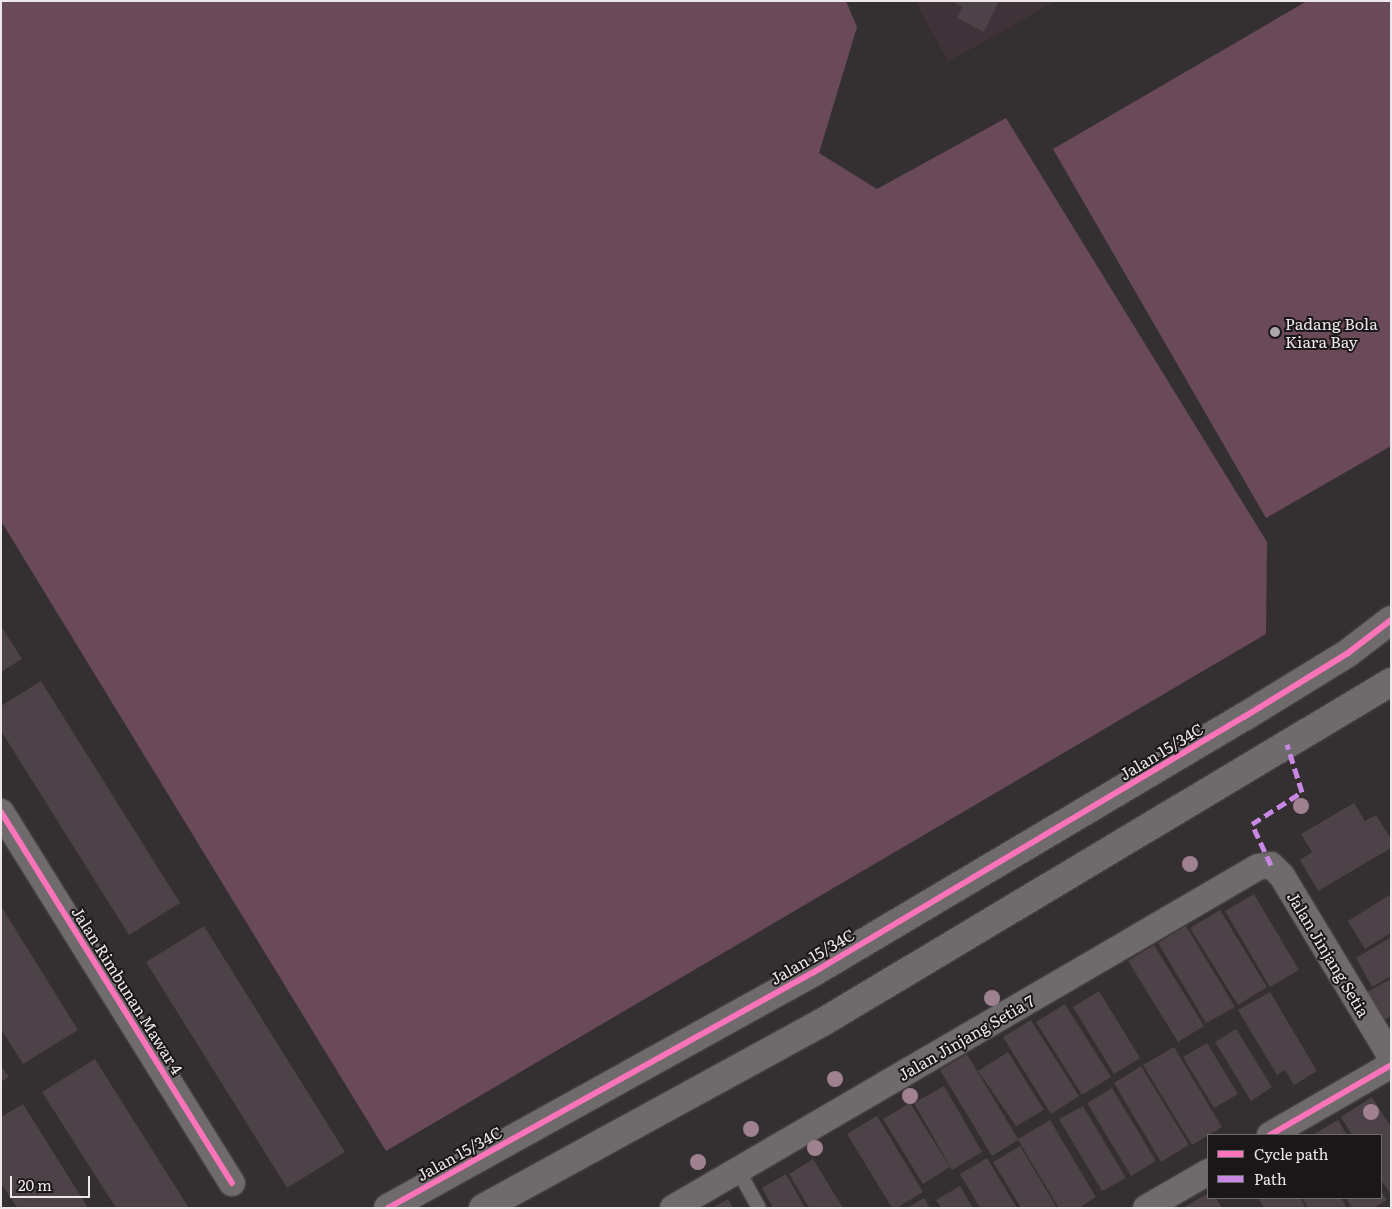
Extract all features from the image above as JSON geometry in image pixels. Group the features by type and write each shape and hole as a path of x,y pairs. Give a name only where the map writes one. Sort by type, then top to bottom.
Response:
{"street":[{"name":"Jalan 15/34C","path":"388,1208 814,972 1244,717 1348,653 1391,620"},
{"path":"483,1208 823,1022 1391,682"},
{"name":"Jalan Rimbunan Mawar 4","path":"1,812 232,1183"},
{"name":"Jalan Jinjang Setia","path":"1258,867 1271,865 1282,876 1391,1057"},
{"name":"Jalan Jinjang Setia 7","path":"673,1208 1258,867"},
{"path":"1272,1134 1391,1065"},
{"path":"1146,1208 1207,1173"}],"lane":[{"path":"738,1170 759,1208"}],"shaded area":[{"path":"1,1 846,1 857,27 819,153 877,189 1006,118 1267,542 1266,634 386,1151 1,521"},
{"path":"915,1 1056,1 948,62"},
{"name":"Padang Bola Kiara Bay","path":"1307,1 1391,1 1391,446 1266,518 1053,149"}],"building":[{"path":"952,1 999,1 984,32 957,18 962,7"},
{"path":"1,626 22,659 1,672"},
{"path":"41,681 180,903 129,935 1,731 1,706"},
{"path":"1354,803 1365,821 1376,815 1391,839 1391,848 1318,891 1300,860 1312,852 1301,834"},
{"path":"1254,894 1299,970 1270,987 1225,911"},
{"path":"1391,894 1391,933 1365,949 1348,921"},
{"path":"1,906 78,1030 23,1064 1,1029"},
{"path":"1220,910 1267,987 1238,1005 1190,928"},
{"path":"204,926 345,1152 287,1188 146,962"},
{"path":"1186,926 1235,1007 1206,1023 1158,943"},
{"path":"1391,937 1391,976 1372,987 1356,958"},
{"path":"1154,945 1204,1026 1178,1042 1128,961"},
{"path":"1391,979 1391,1016 1383,1020 1367,992"},
{"path":"1099,991 1140,1058 1114,1074 1073,1007"},
{"path":"1270,992 1317,1071 1294,1085 1285,1070 1277,1075 1238,1010"},
{"path":"1065,1004 1111,1077 1082,1095 1036,1022"},
{"path":"1031,1020 1079,1096 1051,1114 1003,1037"},
{"path":"1236,1029 1272,1087 1251,1101 1215,1042"},
{"path":"1207,1043 1238,1094 1214,1108 1183,1057"},
{"path":"1174,1047 1222,1127 1207,1134 1207,1136 1192,1145 1143,1065"},
{"path":"1008,1052 1044,1110 1016,1126 978,1071"},
{"path":"967,1054 1018,1139 1050,1120 1096,1197 1079,1208 1059,1208 1018,1140 992,1156 940,1070"},
{"path":"95,1059 189,1208 116,1208 42,1092"},
{"path":"1,1066 9,1077 1,1082"},
{"path":"1141,1066 1189,1145 1161,1162 1114,1083"},
{"path":"944,1086 982,1152 952,1170 914,1103"},
{"path":"1112,1088 1156,1161 1131,1176 1087,1103"},
{"path":"1372,1097 1391,1127 1391,1195 1382,1182 1382,1134 1351,1134 1341,1117"},
{"path":"910,1103 950,1167 923,1184 883,1119"},
{"path":"23,1104 88,1208 17,1208 1,1183 1,1117"},
{"path":"1083,1106 1126,1178 1102,1191 1059,1119"},
{"path":"877,1116 923,1192 897,1208 892,1208 847,1134"},
{"path":"1338,1120 1346,1134 1314,1134"},
{"path":"1020,1146 1057,1208 1021,1208 993,1162"},
{"path":"987,1158 1017,1208 980,1208 960,1174"},
{"path":"813,1159 843,1208 809,1208 789,1174"},
{"path":"786,1174 805,1208 773,1208 762,1188"},
{"path":"960,1186 973,1208 941,1208 936,1200"},
{"path":"1382,1192 1387,1200 1374,1208 1352,1208 1347,1199 1382,1199"},
{"path":"1207,1194 1207,1199 1217,1199 1222,1208 1183,1208"},
{"path":"924,1198 930,1208 907,1208"},
{"path":"728,1199 733,1208 712,1208"},
{"path":"1259,1199 1301,1199 1306,1208 1264,1208"},
{"path":"1303,1199 1342,1199 1347,1208 1308,1208"}],"marked path":[{"path":"1271,865 1252,824 1302,792 1287,744"}],"cycle path":[{"path":"388,1208 814,972 1244,717 1348,653 1391,620"},
{"path":"1,812 232,1183"},
{"path":"1272,1134 1391,1065"}],"place":[{"name":"Padang Bola Kiara Bay","path":"1275,332"}]}
